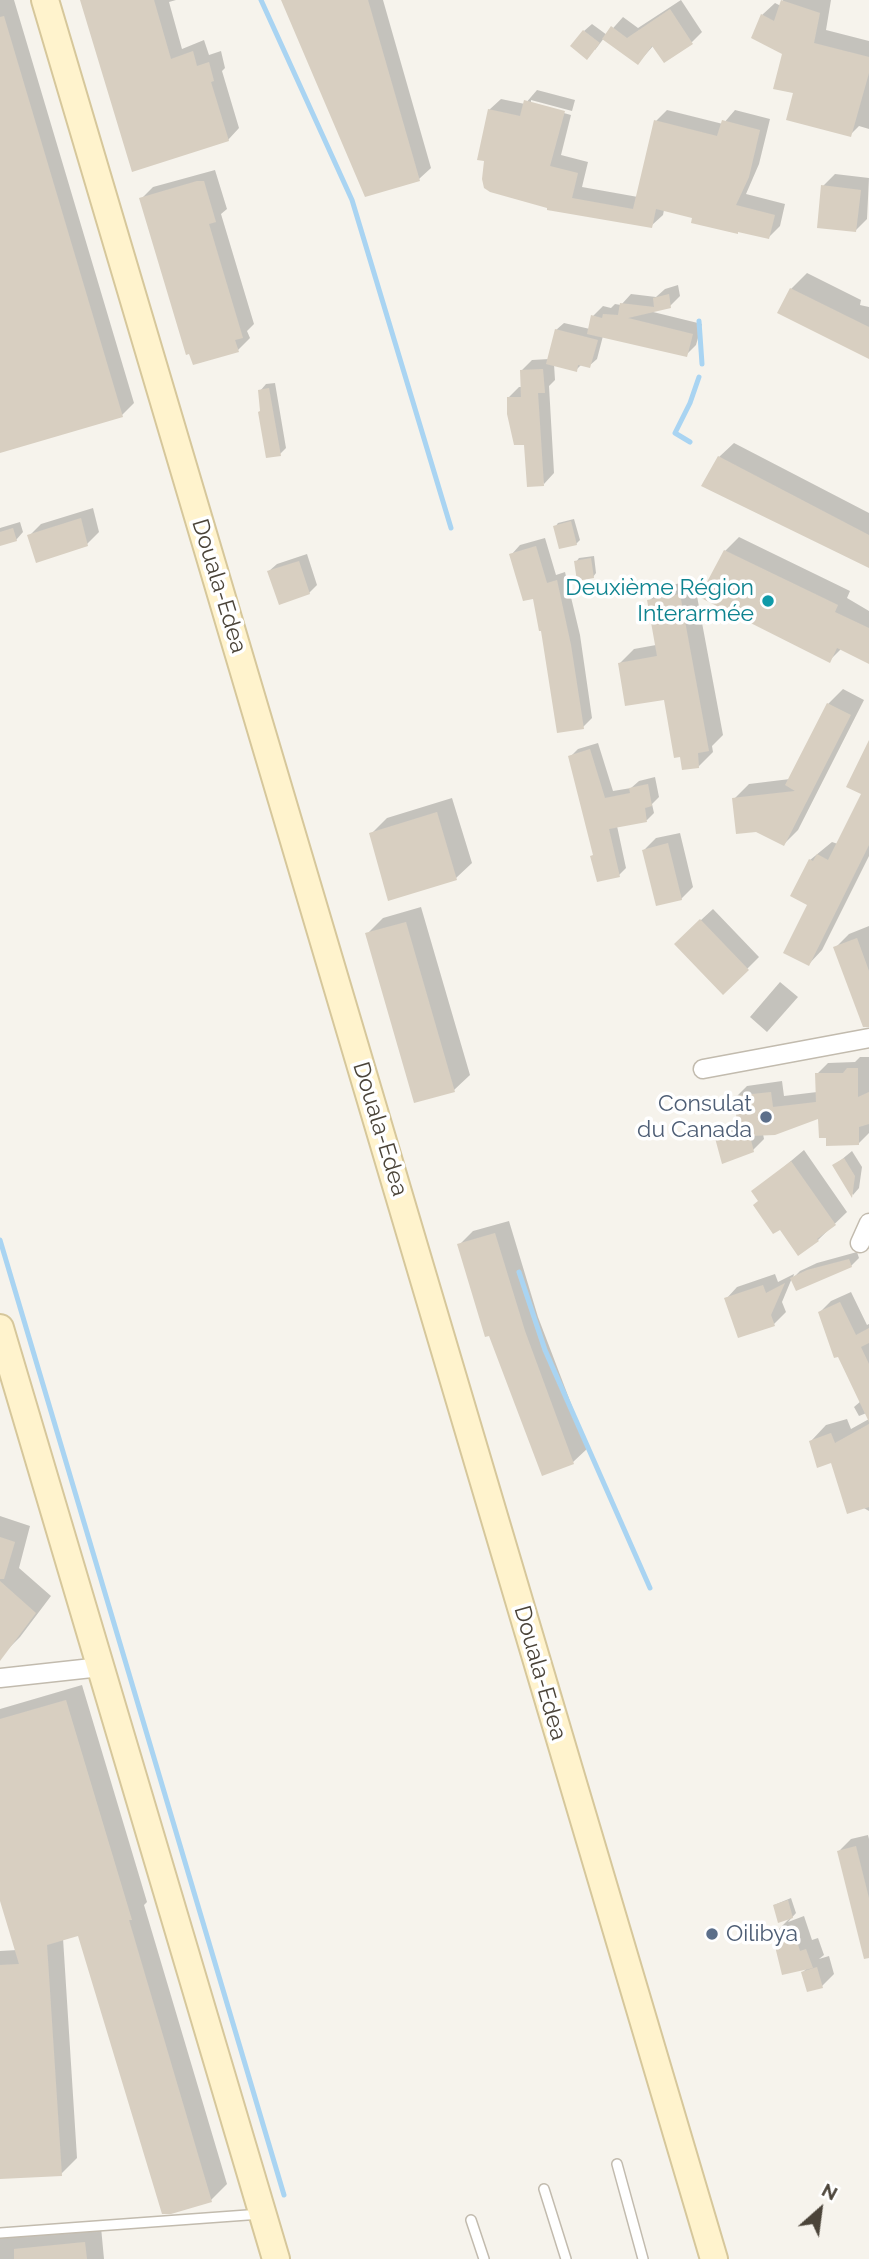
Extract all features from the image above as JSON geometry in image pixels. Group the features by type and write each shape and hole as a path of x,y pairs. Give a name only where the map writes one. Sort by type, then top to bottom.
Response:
{"main road":[{"name":"Douala-Edea","path":"46,0 713,2259"},
{"path":"0,1328 275,2259"}],"street":[{"path":"703,1069 869,1038"},
{"path":"860,1243 869,1223"},
{"path":"0,1678 101,1667"}],"lane":[{"path":"617,2164 643,2259"},
{"path":"544,2189 566,2259"},
{"path":"0,2233 262,2214"},
{"path":"471,2220 484,2259"}],"building":[{"path":"80,0 154,0 171,59 193,51 197,66 209,62 214,81 211,82 229,141 132,172"},
{"path":"281,0 368,0 420,181 365,197"},
{"path":"781,0 820,13 814,43 869,57 869,73 851,137 786,120 793,93 773,89 782,54 751,38 761,14 774,21"},
{"path":"670,9 693,44 664,63 652,46 638,65 602,39 611,26 627,38"},
{"path":"4,16 123,417 0,453 0,17"},
{"path":"583,30 600,43 587,60 570,46"},
{"path":"524,100 565,111 550,166 578,173 572,198 633,209 654,120 717,136 722,120 760,130 749,177 736,205 775,215 769,239 691,223 692,218 656,209 652,228 547,210 490,192 484,188 482,179 484,161 477,160 488,109 520,116"},
{"path":"204,181 216,222 209,224 243,338 235,340 239,352 193,365 189,354 186,355 139,198"},
{"path":"821,185 861,190 856,232 817,228"},
{"path":"790,288 869,327 869,359 777,313"},
{"path":"669,294 671,308 628,318 693,334 687,357 587,334 591,315 602,318 603,314 618,315 620,303 654,307 653,298"},
{"path":"555,329 598,340 590,368 578,365 577,372 546,364"},
{"path":"543,369 545,393 538,393 544,486 527,487 524,445 514,445 507,414 507,397 521,397 520,370"},
{"path":"269,388 281,456 266,458 258,412 258,390"},
{"path":"718,456 869,535 869,568 701,486"},
{"path":"81,518 88,546 36,563 27,535"},
{"path":"571,521 577,545 559,549 553,526"},
{"path":"13,528 17,541 0,546 0,532"},
{"path":"536,546 547,583 557,580 571,645 584,729 557,733 541,631 533,599 523,601 509,554"},
{"name":"Deuxième Région Interarmée","path":"724,550 838,605 835,612 869,628 869,664 837,648 830,663 699,597"},
{"path":"591,558 594,578 577,581 574,561"},
{"path":"299,561 310,594 279,605 267,571"},
{"path":"680,594 709,751 698,753 699,768 682,770 680,757 674,758 664,700 625,706 618,663 657,656 647,600"},
{"path":"827,703 851,715 784,846 756,832 736,834 732,798 795,791 785,785"},
{"path":"869,740 869,845 809,966 783,953 807,905 790,896 809,859 813,861 817,854 828,860 861,794 846,787"},
{"path":"590,749 605,798 630,793 629,788 648,784 652,806 645,808 647,822 609,829 620,877 597,882 590,856 593,855 568,756"},
{"path":"437,812 457,880 388,901 369,833"},
{"path":"668,843 682,900 656,906 642,850"},
{"path":"700,919 749,970 723,995 674,944"},
{"path":"406,922 455,1092 414,1103 365,933"},
{"path":"857,938 869,971 869,1027 863,1027 833,947"},
{"path":"847,1068 858,1068 858,1097 869,1092 869,1124 859,1127 859,1145 826,1146 826,1138 819,1138 818,1119 775,1135 750,1136 754,1152 722,1164 715,1138 738,1132 734,1096 771,1092 773,1107 816,1102 815,1073 843,1073"},
{"path":"844,1158 855,1176 852,1198 832,1165"},
{"path":"791,1161 836,1225 798,1256 780,1230 773,1234 753,1205 758,1201 751,1191"},
{"path":"495,1233 525,1331 574,1464 542,1476 489,1336 485,1337 457,1244"},
{"path":"849,1259 852,1267 796,1291 790,1278 807,1270"},
{"path":"785,1283 771,1315 775,1326 738,1338 724,1298 763,1285 766,1293"},
{"path":"840,1302 856,1335 869,1328 869,1343 861,1347 869,1364 869,1422 838,1357 834,1358 818,1312"},
{"path":"869,1424 869,1507 847,1514 831,1463 817,1468 809,1441 831,1433 835,1443"},
{"path":"0,1537 15,1542 4,1579 0,1579"},
{"path":"0,1581 36,1613 0,1661"},
{"path":"66,1700 212,2202 171,2214 162,2214 78,1936 47,1945 62,2176 0,2179 0,1965 19,1964 0,1901 0,1719"},
{"path":"856,1846 869,1898 869,1958 864,1959 837,1851"},
{"path":"788,1900 793,1918 778,1923 773,1905"},
{"path":"792,1926 800,1951 806,1949 813,1968 782,1975 772,1934"},
{"path":"817,1967 823,1988 807,1992 801,1972"},
{"path":"85,2242 87,2259 14,2259 14,2249"}],"waterway":[{"path":"261,0 352,200 451,528"},
{"path":"699,321 702,364"},
{"path":"690,442 675,433 699,377"},
{"path":"0,1240 284,2195"},
{"path":"519,1272 545,1350 650,1588"}],"place":[{"name":"Deuxième Région Interarmée","path":"768,601"},
{"name":"Consulat du Canada","path":"766,1117"},
{"name":"Oilibya","path":"712,1934"}]}
